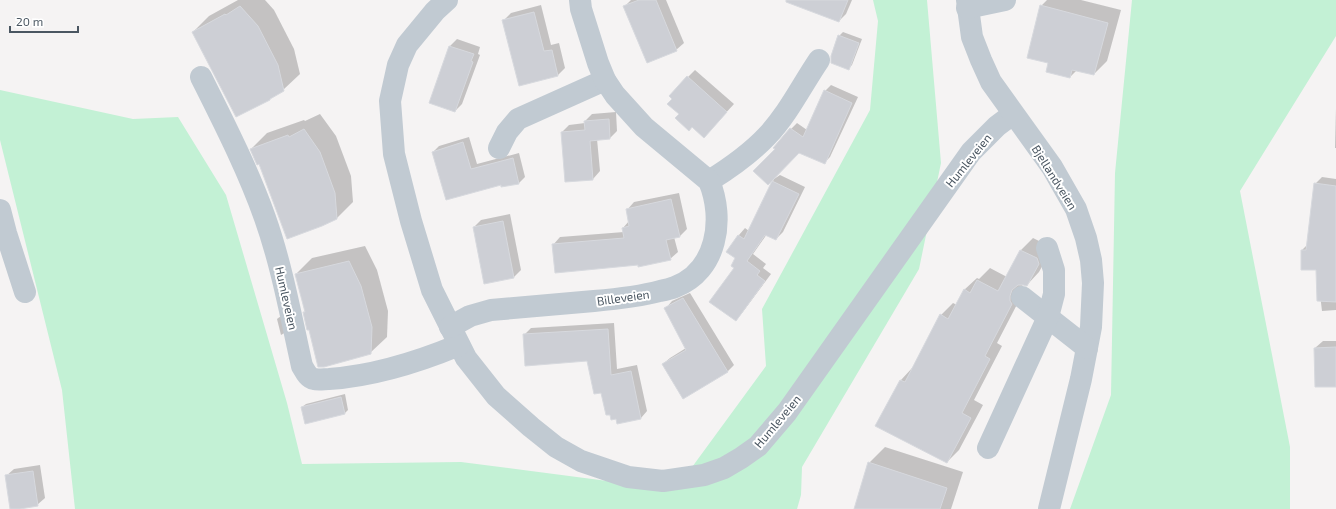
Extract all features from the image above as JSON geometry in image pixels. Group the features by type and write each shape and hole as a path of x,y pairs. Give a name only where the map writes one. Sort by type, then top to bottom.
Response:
{"street":[{"name":"Humleveien","path":"447,0 435,11 407,45 398,65 390,101 394,154 411,221 432,290 466,358 496,396 556,447 581,460 628,477 663,480 704,475 724,468 758,446 787,412 971,152 997,126 1013,114"},
{"path":"580,0 581,9 598,63 605,80 615,95 644,127 709,181 739,162 767,137 780,121 818,60"},
{"path":"967,4 1005,0"},
{"name":"Bjellandveien","path":"967,4 972,37 991,82 1052,167 1076,209 1086,238 1091,260 1093,283 1092,327 1081,379 1049,509"},
{"name":"Humleveien","path":"201,77 238,151 266,219 282,274 302,366 306,374 314,379 352,377 384,370 439,354 455,336"},
{"path":"500,148 506,132 518,120 605,80"},
{"name":"Billeveien","path":"455,336 470,316 491,310 637,297 675,287 690,279 701,268 709,255 715,238 717,223 713,192 709,181"},
{"path":"0,210 25,292"},
{"path":"988,448 1048,317 1054,294 1054,270 1047,248"},
{"path":"1022,297 1087,348"}],"green space":[{"path":"873,0 927,0 941,163 919,269 802,467 801,495 797,509 75,509 62,390 0,140 0,90 133,119 178,117 226,195 287,403 302,464 461,462 676,489 766,366 762,309 870,110 878,21"},
{"path":"1132,0 1336,0 1336,36 1240,191 1290,447 1290,509 1070,509 1111,395 1115,173"}],"building":[{"path":"639,0 656,0 677,51 647,63 623,6"},
{"path":"786,0 848,0 839,22 786,2"},
{"path":"1040,5 1108,23 1094,75 1072,70 1070,78 1046,72 1048,63 1027,58"},
{"path":"240,6 258,26 278,65 284,91 270,100 236,117 192,32 225,14 226,15"},
{"path":"534,12 544,51 552,50 558,76 519,86 502,20"},
{"path":"838,35 859,43 849,70 831,63 831,56"},
{"path":"449,46 474,54 471,61 473,62 455,112 429,103"},
{"path":"687,76 727,112 704,138 692,127 689,131 675,118 679,114 667,104 672,99 669,96"},
{"path":"824,90 852,103 825,164 799,153 768,185 753,171 775,149 773,148 790,128 803,137"},
{"path":"609,119 610,139 590,141 593,180 565,182 561,132 585,130 584,121"},
{"path":"304,129 320,152 335,193 337,219 287,239 259,164 257,165 250,149 288,135 289,137"},
{"path":"463,142 471,169 513,158 519,184 501,187 501,185 446,200 432,152"},
{"path":"772,181 799,194 776,240 765,235 747,261 760,271 757,275 765,281 736,321 709,302 734,268 731,266 735,258 726,252 738,235 744,239"},
{"path":"1314,183 1336,186 1336,302 1317,301 1316,270 1301,270 1301,250 1306,250"},
{"path":"671,199 680,237 666,240 671,260 638,267 638,265 555,273 552,244 624,238 622,228 629,226 626,209"},
{"path":"503,221 514,278 484,284 473,227"},
{"path":"1020,250 1037,258 1039,264 1027,286 1018,285 1012,290 1010,301 1012,304 985,356 990,359 962,413 971,418 947,463 875,426 900,380 905,382 940,314 948,319 964,289 970,293 977,280 998,291"},
{"path":"349,261 361,286 372,327 371,354 324,367 318,367 309,330 307,330 303,312 305,312 295,274"},
{"path":"683,298 728,372 683,399 662,364 686,350 664,308"},
{"path":"608,329 611,375 631,371 641,419 617,424 616,419 611,420 610,415 606,415 601,393 594,394 587,361 525,366 523,334"},
{"path":"1336,347 1336,387 1315,387 1314,348"},
{"path":"341,397 345,414 305,424 301,407"},
{"path":"868,462 947,488 940,509 854,509"},
{"path":"33,471 38,506 10,509 5,475"}]}
